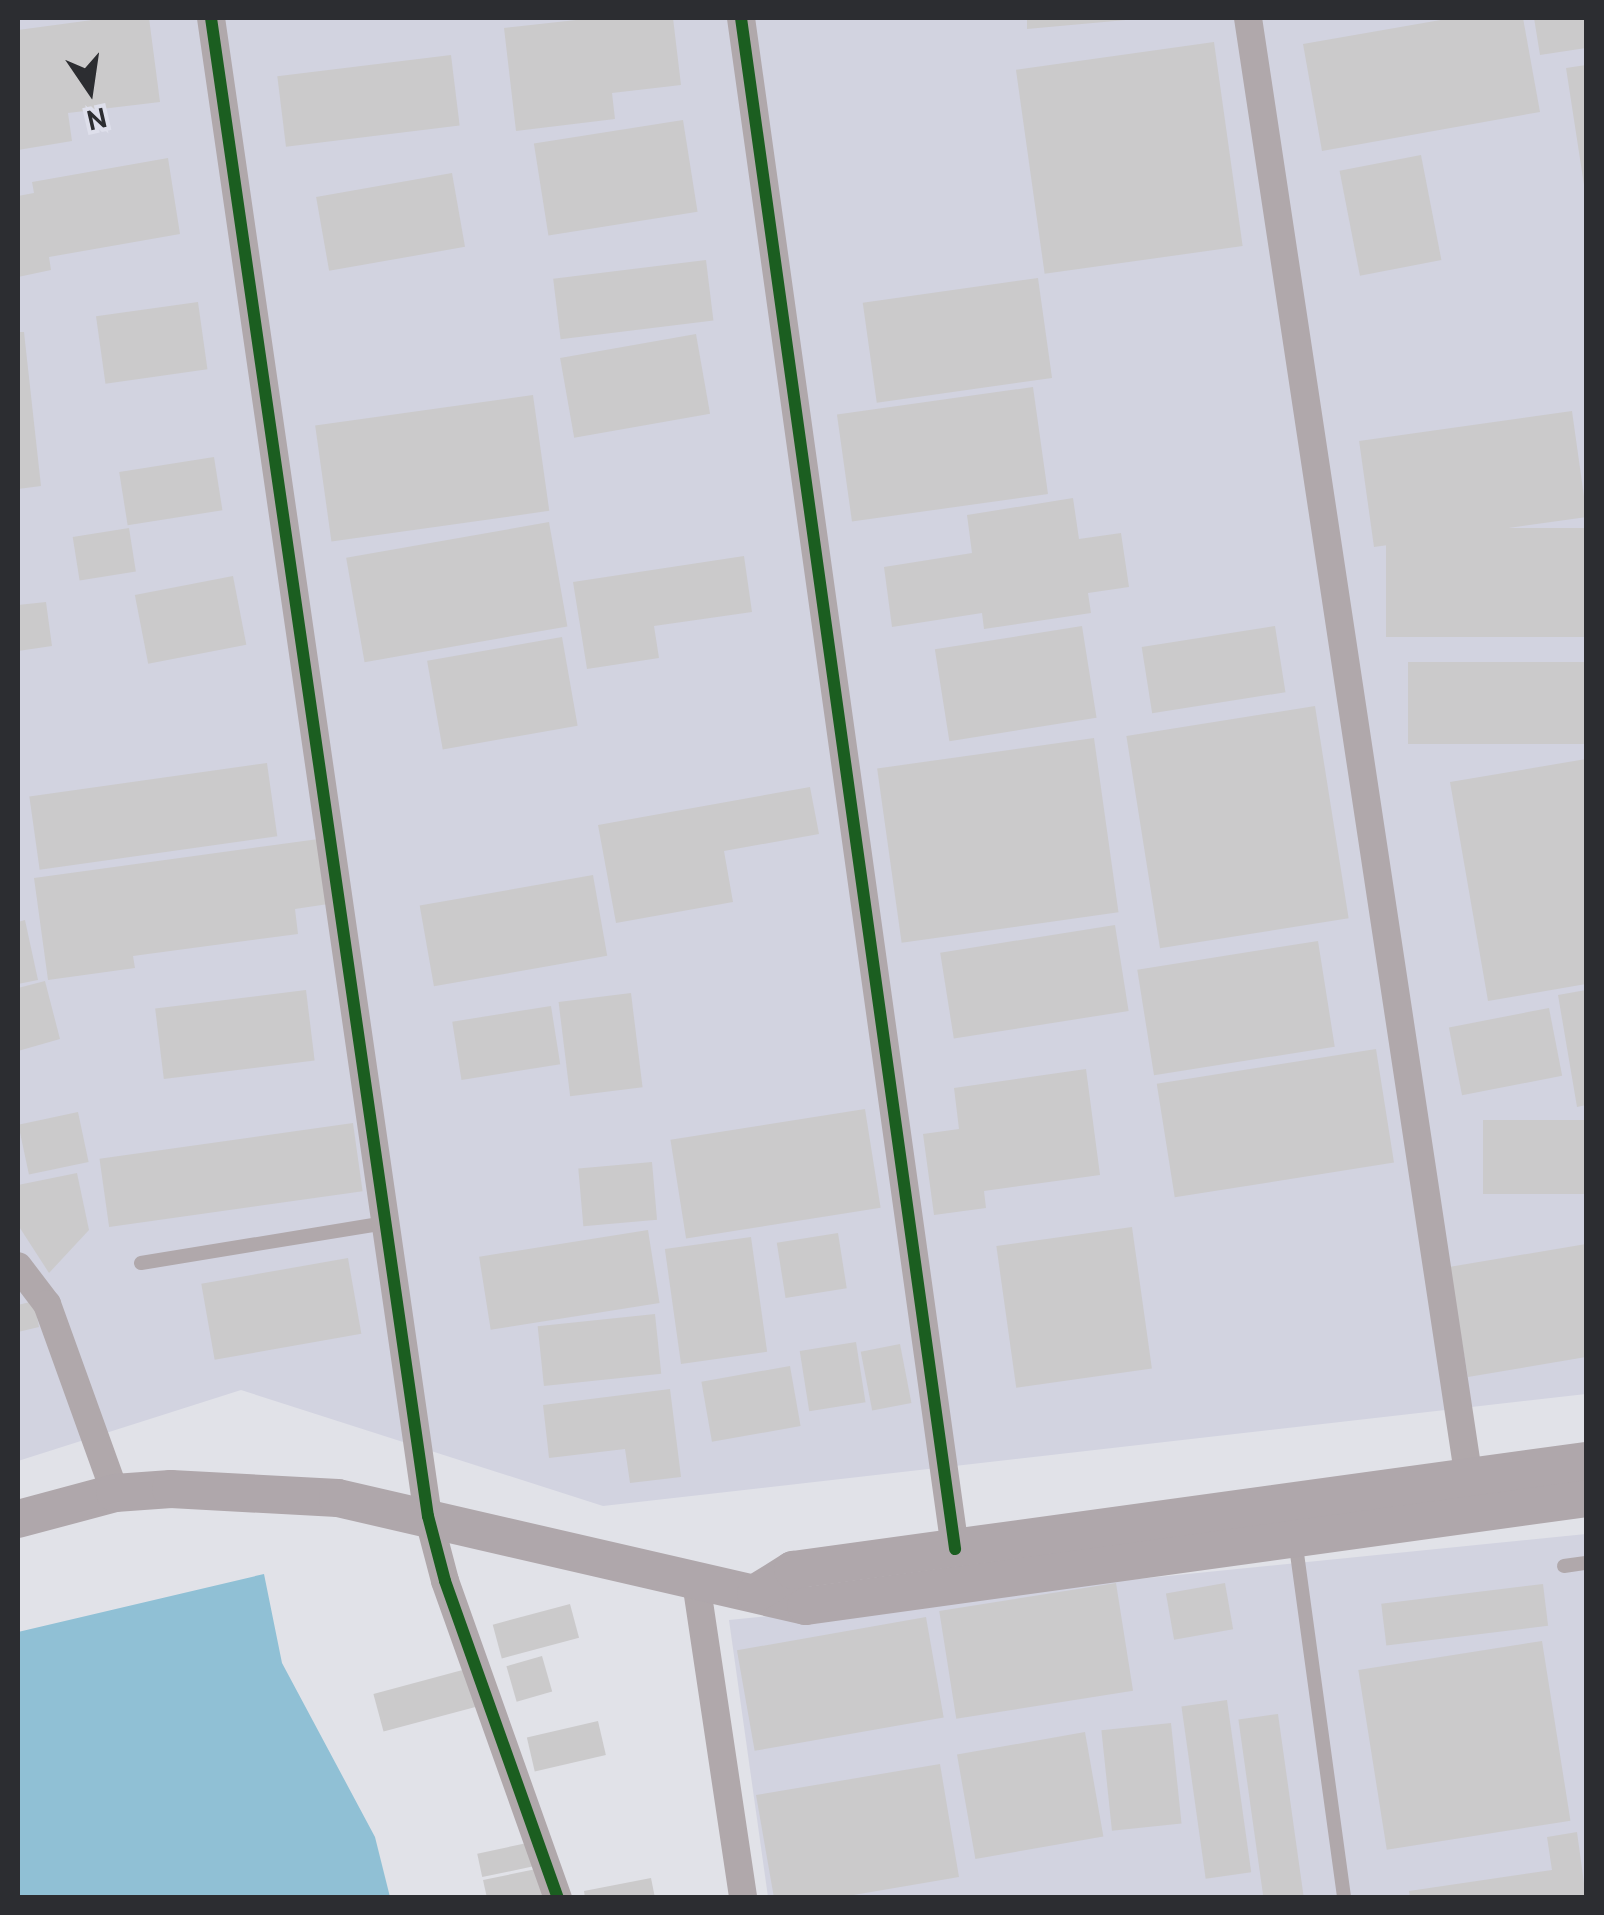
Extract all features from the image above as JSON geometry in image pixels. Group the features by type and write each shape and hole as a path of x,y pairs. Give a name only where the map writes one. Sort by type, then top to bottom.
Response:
{"main road":[{"path":"756,1594 793,1570 1586,1462"},
{"path":"18,1520 115,1494 226,1488 338,1498 806,1606 1586,1498"}],"street":[{"path":"211,18 428,1516 444,1581 558,1898"},
{"path":"741,18 955,1549"},
{"path":"1248,18 1469,1479"},
{"path":"18,1266 47,1304 115,1494"},
{"path":"696,1582 743,1898"}],"lane":[{"path":"141,1263 384,1223"},
{"path":"1295,1538 1344,1898"},
{"path":"1564,1566 1586,1564"}],"shaded area":[{"path":"18,18 1586,18 1586,1394 603,1506 241,1390 18,1461"},
{"path":"1586,1534 1586,1897 768,1897 729,1620"}],"water":[{"path":"264,1574 282,1663 375,1837 390,1897 18,1897 18,1632"}],"building":[{"path":"107,18 149,18 160,102 68,113 72,141 18,150 18,30"},
{"path":"594,18 673,18 681,85 612,93 615,119 516,131 504,28"},
{"path":"1027,18 1126,18 1126,20 1027,29"},
{"path":"1452,18 1523,18 1540,112 1322,151 1303,44"},
{"path":"1534,18 1586,18 1586,48 1540,55"},
{"path":"1214,42 1243,246 1045,274 1016,70"},
{"path":"451,55 460,125 286,147 277,76"},
{"path":"1586,65 1586,185 1584,185 1566,68"},
{"path":"683,120 698,212 548,235 534,144"},
{"path":"1421,155 1441,260 1360,276 1340,171"},
{"path":"168,158 180,234 49,257 51,270 18,277 18,196 34,193 32,182"},
{"path":"452,173 465,247 329,271 316,197"},
{"path":"706,260 713,321 561,339 553,279"},
{"path":"1038,278 1052,378 877,403 863,303"},
{"path":"198,302 207,369 105,384 96,316"},
{"path":"18,332 24,332 41,486 18,489"},
{"path":"696,334 710,414 574,438 560,358"},
{"path":"1033,387 1048,494 852,522 837,415"},
{"path":"533,395 549,511 331,541 315,426"},
{"path":"1572,411 1586,517 1374,547 1359,441"},
{"path":"214,457 222,510 128,525 119,472"},
{"path":"1073,498 1079,539 1121,533 1129,587 1088,593 1091,613 984,629 982,613 892,627 884,567 972,553 967,515"},
{"path":"549,522 567,626 365,662 346,558"},
{"path":"129,528 136,571 80,580 73,537"},
{"path":"1386,528 1586,528 1586,637 1386,637"},
{"path":"744,556 752,612 654,626 659,658 587,669 573,582"},
{"path":"233,576 246,645 148,664 135,595"},
{"path":"46,602 52,646 18,651 18,605"},
{"path":"1082,626 1097,718 949,741 935,649"},
{"path":"1275,626 1285,692 1152,713 1142,647"},
{"path":"562,637 578,726 443,749 427,661"},
{"path":"1408,662 1586,662 1586,744 1408,744"},
{"path":"1315,706 1349,918 1160,948 1126,736"},
{"path":"1094,738 1118,912 902,943 877,768"},
{"path":"1586,759 1586,984 1488,1001 1450,782"},
{"path":"267,763 277,836 40,870 29,796"},
{"path":"810,787 819,834 724,851 733,902 616,923 598,825"},
{"path":"326,838 335,903 295,909 298,934 133,956 135,968 48,980 34,878"},
{"path":"593,875 607,956 434,986 420,906"},
{"path":"25,920 38,980 18,984 18,922"},
{"path":"1115,925 1129,1011 954,1039 940,953"},
{"path":"1318,941 1335,1047 1154,1075 1137,970"},
{"path":"45,981 60,1039 18,1051 18,988"},
{"path":"306,990 315,1060 164,1079 155,1009"},
{"path":"1586,990 1586,1105 1577,1107 1558,995"},
{"path":"631,993 643,1087 570,1096 559,1002"},
{"path":"551,1006 560,1064 461,1080 452,1022"},
{"path":"1549,1008 1562,1076 1462,1095 1449,1027"},
{"path":"1376,1049 1394,1163 1175,1197 1157,1084"},
{"path":"1086,1069 1100,1175 984,1191 986,1208 934,1215 923,1134 959,1129 954,1088"},
{"path":"865,1109 881,1208 686,1239 670,1140"},
{"path":"78,1112 89,1162 29,1175 18,1125"},
{"path":"1483,1120 1586,1120 1586,1194 1483,1194"},
{"path":"353,1123 363,1191 109,1227 99,1159"},
{"path":"652,1162 657,1220 583,1226 578,1168"},
{"path":"77,1173 89,1230 49,1273 18,1225 18,1185"},
{"path":"1132,1227 1152,1369 1016,1388 996,1246"},
{"path":"648,1230 660,1303 491,1330 479,1257"},
{"path":"838,1233 847,1288 786,1298 777,1243"},
{"path":"751,1237 767,1352 681,1364 665,1249"},
{"path":"1586,1244 1586,1357 1468,1377 1449,1267"},
{"path":"348,1258 361,1334 215,1360 201,1284"},
{"path":"34,1301 39,1327 18,1332 18,1305"},
{"path":"655,1314 661,1374 544,1386 538,1326"},
{"path":"856,1342 866,1402 809,1411 800,1351"},
{"path":"900,1344 911,1403 872,1411 861,1352"},
{"path":"790,1366 801,1426 712,1442 701,1382"},
{"path":"670,1389 681,1477 630,1483 625,1449 549,1458 543,1405"},
{"path":"1116,1583 1133,1691 956,1719 939,1611"},
{"path":"1225,1583 1233,1629 1174,1640 1166,1593"},
{"path":"1543,1584 1548,1626 1386,1646 1381,1604"},
{"path":"570,1604 579,1638 502,1659 493,1625"},
{"path":"926,1617 944,1717 755,1751 737,1650"},
{"path":"1542,1641 1570,1821 1387,1850 1358,1670"},
{"path":"542,1656 552,1692 517,1702 506,1666"},
{"path":"470,1668 480,1706 384,1732 373,1694"},
{"path":"1227,1700 1251,1872 1206,1879 1181,1706"},
{"path":"1278,1714 1303,1895 1263,1898 1238,1720"},
{"path":"598,1721 606,1755 535,1772 527,1737"},
{"path":"1171,1723 1182,1823 1112,1831 1101,1730"},
{"path":"1085,1732 1103,1836 975,1859 957,1755"},
{"path":"940,1764 959,1877 836,1898 774,1898 756,1795"},
{"path":"1577,1832 1586,1898 1410,1898 1409,1891 1552,1870 1547,1837"},
{"path":"532,1842 537,1865 482,1877 477,1854"},
{"path":"541,1868 547,1895 487,1898 483,1880"},
{"path":"651,1878 655,1898 585,1898 584,1891"}],"cycle path":[{"path":"211,18 428,1516 445,1581 558,1898"},
{"path":"741,18 955,1549"}]}
